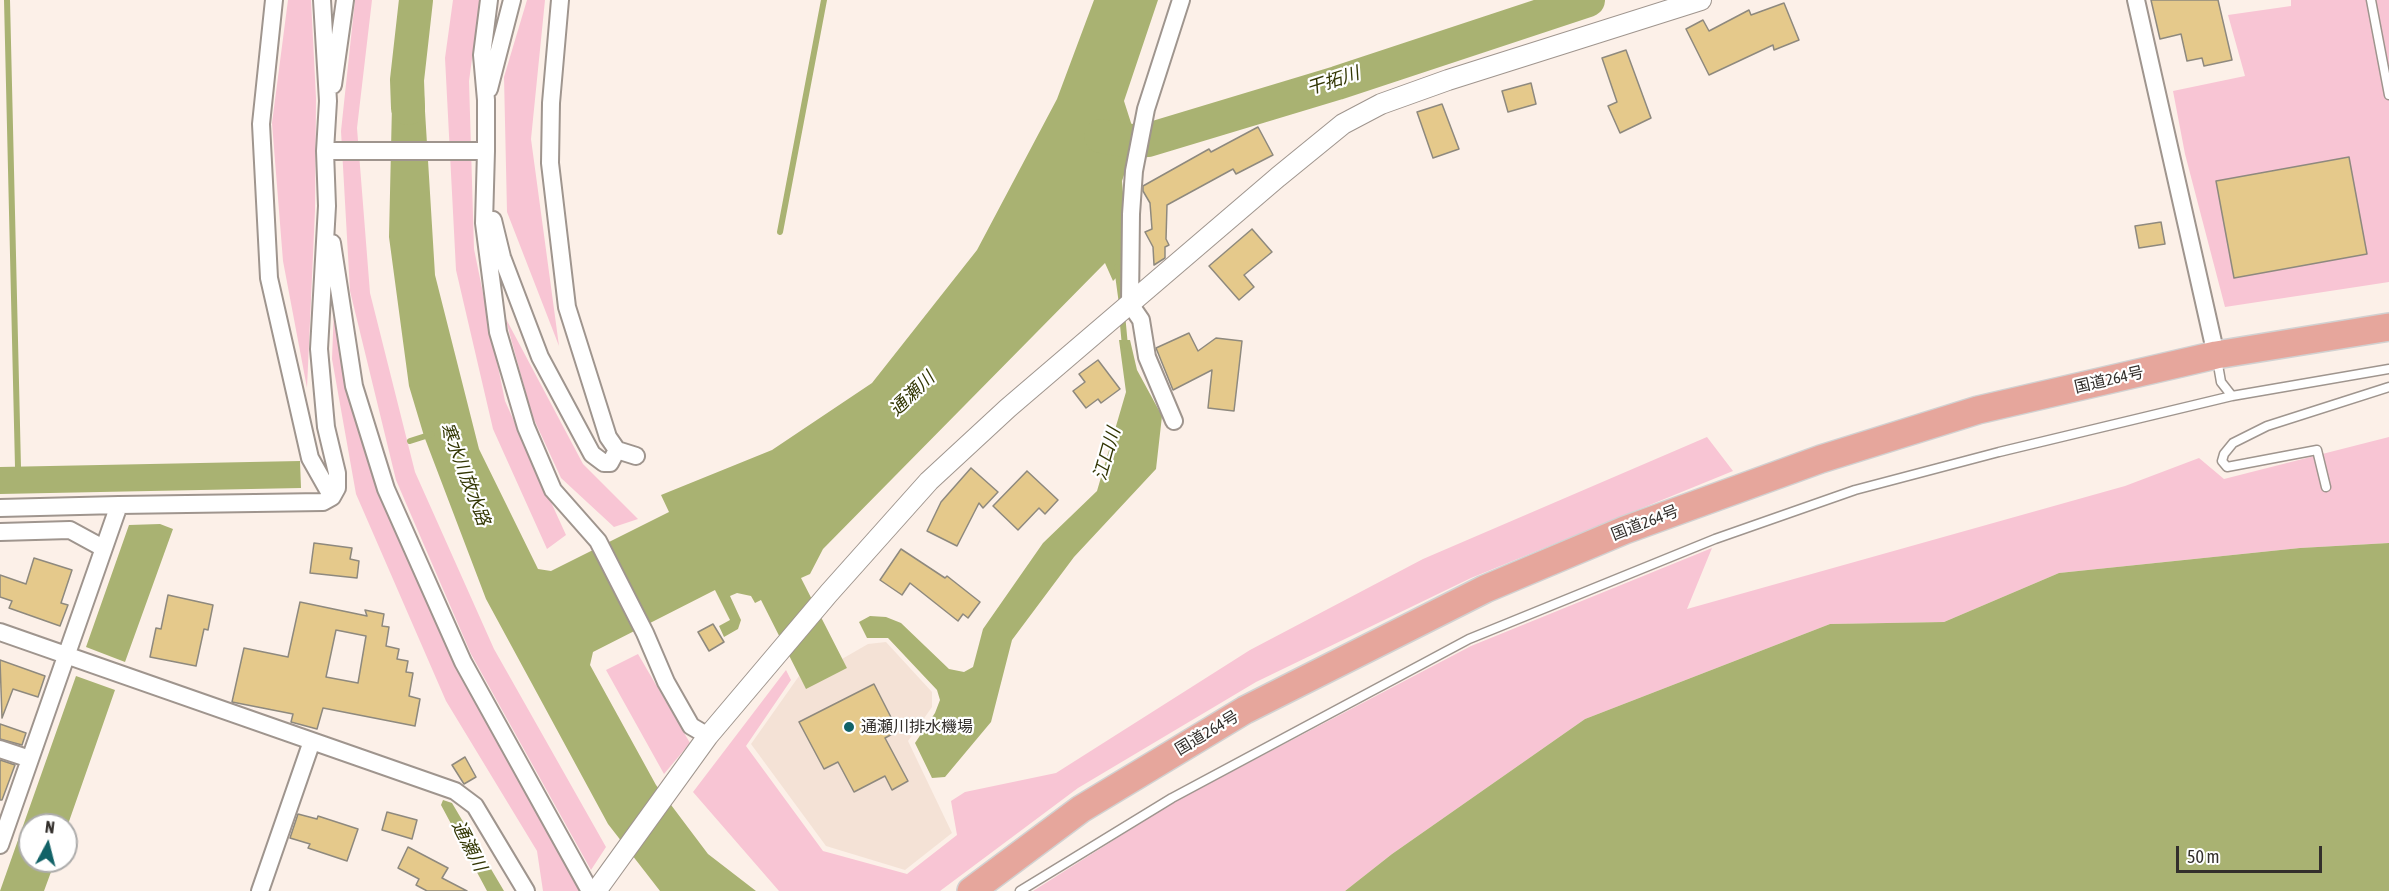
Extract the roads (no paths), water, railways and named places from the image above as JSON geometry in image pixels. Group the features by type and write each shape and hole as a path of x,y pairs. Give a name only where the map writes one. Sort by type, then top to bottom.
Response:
{"highway":[{"name":"国道264号","path":"971,891 1081,809 1245,710 1485,589 1625,530 1821,459 1978,410 2216,355 2389,327"}],"street":[{"path":"274,0 261,124 268,278 310,458 332,497"},
{"path":"0,508 323,502 332,497 337,488 337,473 326,427 320,349 330,151 322,0"},
{"path":"328,101 337,68 345,0"},
{"path":"489,0 482,55 486,100 482,151 487,196 502,257 540,357 592,454 604,463 610,464 617,450"},
{"path":"486,100 512,0"},
{"path":"560,0 551,103 550,164 567,307 608,437 617,450 636,456"},
{"path":"1174,422 1147,357 1141,320 1130,304 1134,171 1146,109 1181,0"},
{"path":"327,206 354,386 386,489 463,662 595,889 703,743 820,603 929,481 1008,408 1343,124 1381,104 1448,80 1701,0"},
{"path":"2136,0 2216,355"},
{"path":"330,151 482,151"},
{"path":"487,196 484,223 498,332 526,427 554,490 598,541 645,633 666,682 703,743"},
{"path":"0,845 118,505"},
{"path":"0,532 70,530 104,548"},
{"path":"0,632 455,791 475,806 526,891"},
{"path":"260,891 312,741"},
{"path":"0,749 30,759"}],"lane":[{"path":"2371,0 2389,95"},
{"path":"2216,355 2222,382 2232,396"},
{"path":"1020,891 1172,798 1459,645 1715,540 1855,490 1999,452 2232,396 2389,369"},
{"path":"2326,487 2317,450 2227,467 2222,461 2223,454 2233,443 2267,426 2389,387"}],"water":[{"name":"通瀬川","path":"1094,0 1158,0 1124,101 1132,126 1129,160 1122,181 1129,265 1113,281 1105,263 823,549 810,574 801,578 847,668 806,689 761,600 755,603 751,596 737,593 730,596 741,620 738,629 724,637 719,626 730,620 715,590 593,652 590,665 656,785 708,854 756,891 660,891 608,824 486,599 424,436 409,386 389,237 393,61 422,62 435,275 479,449 538,569 551,571 669,512 661,495 772,450 872,383 977,250 1057,99"},
{"path":"1119,340 1130,340 1137,370 1162,416 1156,469 1074,557 1012,640 991,722 945,777 932,778 915,743 935,713 940,700 937,690 888,638 867,638 859,622 870,616 886,617 901,623 949,669 964,672 973,667 983,629 1043,543 1097,491 1126,392"},
{"path":"300,461 301,488 0,494 0,467"},
{"path":"160,524 173,529 125,662 86,647 129,525"},
{"path":"2389,543 2389,891 1345,891 1392,854 1585,719 1830,624 1944,622 2059,573 2300,548"},
{"path":"76,676 115,690 72,813 28,813"},
{"name":"通瀬川","path":"443,800 452,803 504,891 487,891 441,805"},
{"path":"18,840 18,873 51,873 44,891 0,891"}],"waterway":[{"path":"7,0 18,467"},
{"name":"寒水川放水路","path":"408,108 407,80 416,0"},
{"path":"780,232 824,0"},
{"name":"干拓川","path":"1101,136 1131,141 1148,140 1337,83 1588,0"},
{"name":"江口川","path":"1117,267 1122,304"},
{"name":"江口川","path":"1122,314 1125,346"},
{"path":"410,441 432,434"}],"place":[{"name":"通瀬川排水機場","path":"849,727"}]}
